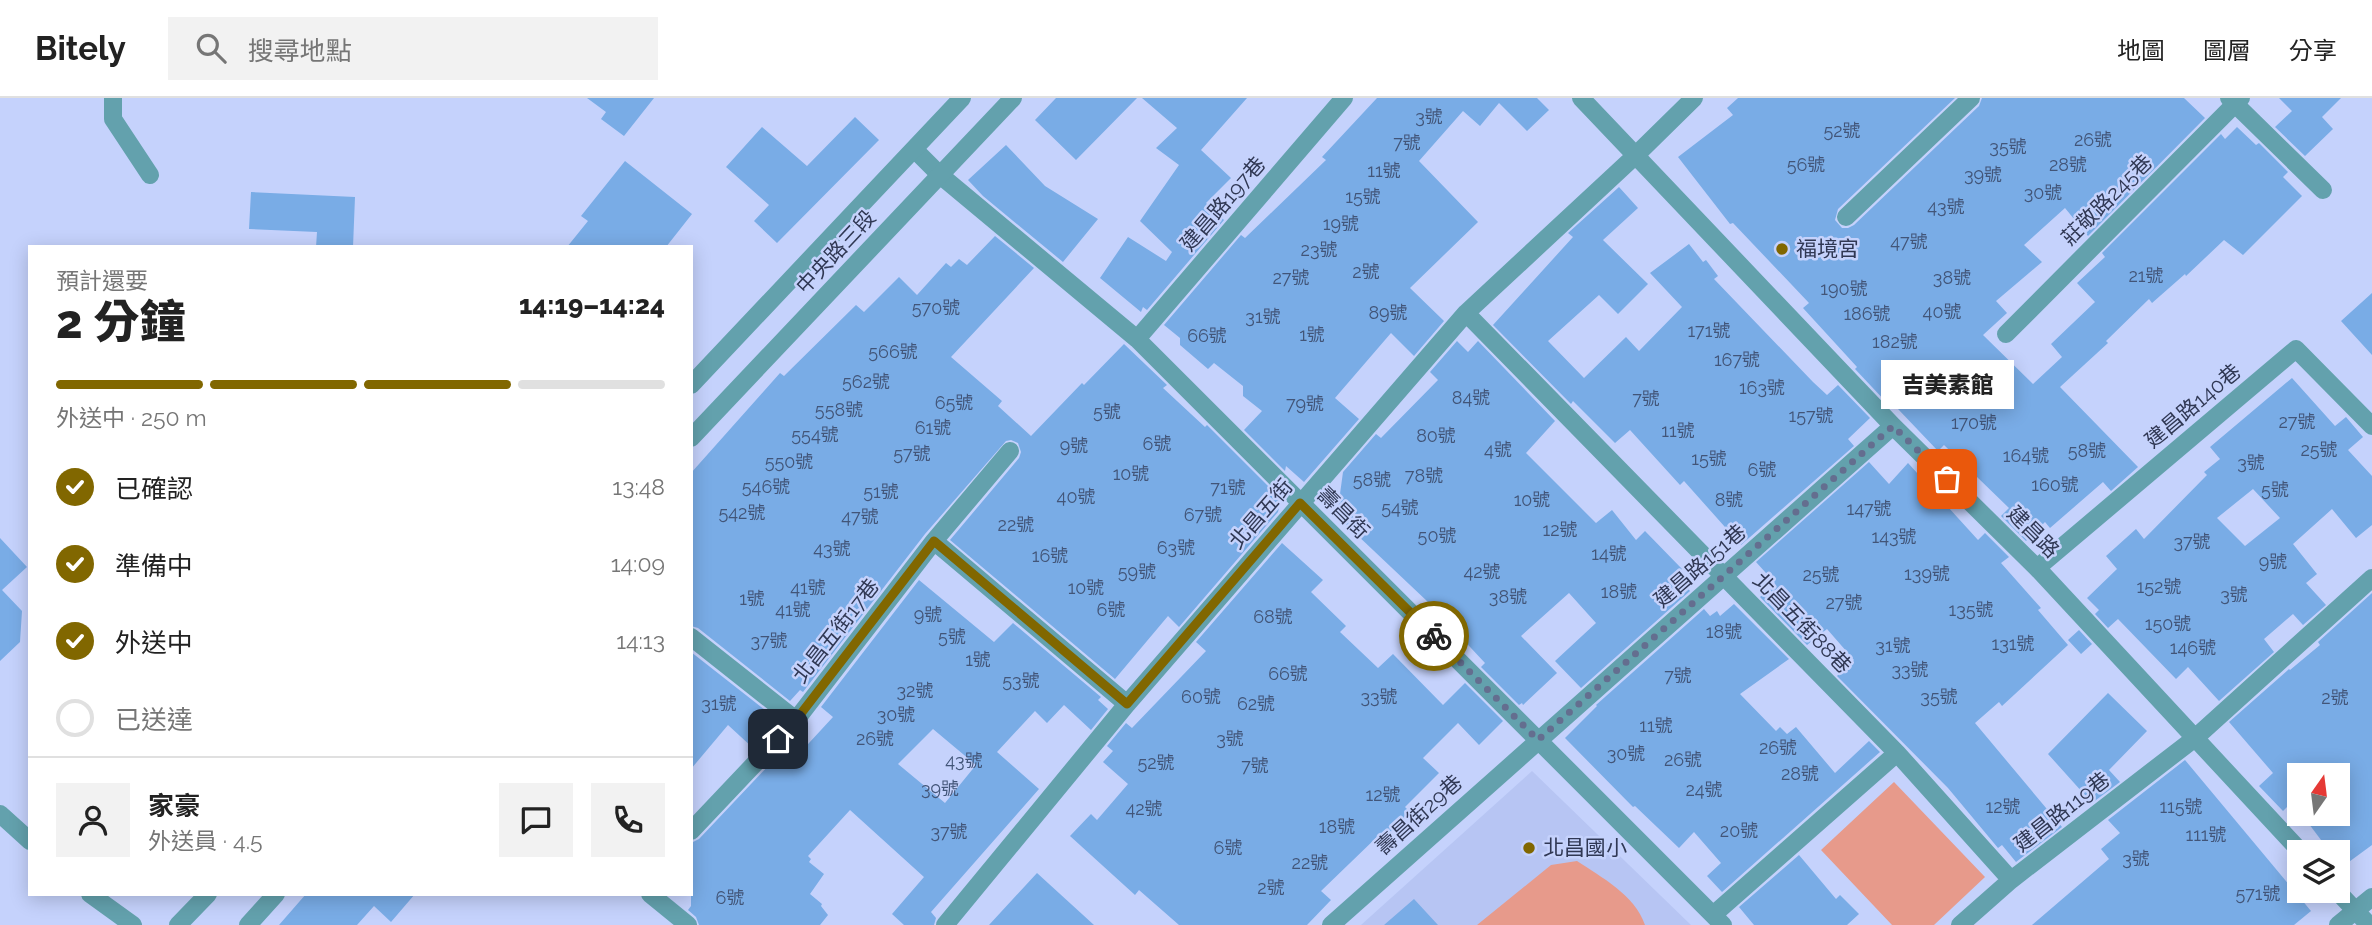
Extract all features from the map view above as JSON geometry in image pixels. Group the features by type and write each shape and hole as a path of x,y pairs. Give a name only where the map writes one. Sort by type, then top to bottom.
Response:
{"street":[{"path":"113,98 113,119 150,175"},
{"name":"中央路三段","path":"693,383 962,98"},
{"name":"中央路三段","path":"693,436 1013,98"},
{"name":"建昌路197巷","path":"1136,339 1344,98"},
{"name":"建昌路","path":"1581,98 1893,426 2037,568 2290,840"},
{"name":"北昌五街","path":"945,925 1127,704 1466,313 1694,98"},
{"path":"1846,217 1971,98"},
{"path":"2235,100 2323,190"},
{"name":"莊敬路245巷","path":"2006,334 2235,100"},
{"name":"壽昌街","path":"915,150 940,175 1136,339 1718,920"},
{"name":"北昌五街88巷","path":"1466,313 1897,753 2011,880"},
{"name":"建昌路140巷","path":"2037,568 2296,349 2372,426"},
{"name":"建昌路151巷","path":"1538,740 1893,426"},
{"name":"北昌五街17巷","path":"693,829 796,720 934,541 1010,452"},
{"path":"934,541 1127,704"},
{"path":"2195,738 2372,578"},
{"path":"693,639 796,720"},
{"name":"建昌路119巷","path":"1960,925 2011,880 2195,738"},
{"name":"壽昌街29巷","path":"1331,925 1538,740"},
{"path":"1718,920 1897,753"},
{"path":"0,814 28,839"},
{"path":"93,896 133,925"},
{"path":"178,925 206,896"},
{"path":"248,925 274,896"},
{"path":"652,896 688,925"},
{"path":"2338,925 2372,897"},
{"path":"2348,903 2369,925"}],"shaded area":[{"name":"北昌國小","path":"1532,771 1691,925 1361,925"},
{"path":"1894,782 1985,877 1934,925 1892,925 1821,850"},
{"path":"1577,861 1625,896 1634,905 1645,925 1477,925 1551,865"}],"building":[{"path":"587,98 654,98 624,136 601,119 606,112"},
{"path":"1056,98 1137,98 1076,160 1035,120"},
{"path":"1142,98 1247,98 1201,150 1231,178 1206,203 1224,220 1147,310 1143,307 1141,312 1100,278 1128,237 1166,261 1172,252 1140,221 1179,165 1156,148 1177,128"},
{"path":"1377,98 1537,98 1549,110 1527,131 1499,103 1480,126 1463,111 1419,161 1478,222 1410,288 1444,321 1414,356 1391,333 1335,398 1359,419 1304,482 1286,466 1285,471 1244,430 1262,411 1243,396 1243,386 1214,363 1208,369 1180,345 1180,338 1164,325 1241,235 1245,238 1326,160 1322,157"},
{"path":"1738,98 1955,98 1838,209 1835,220 1842,228 1854,225 1979,106 1982,98 2184,98 2205,118 2088,236 2065,208 2024,245 2042,262 1996,301 2007,313 1983,335 2033,384 2062,357 2051,344 2095,302 2077,283 2105,257 2102,253 2221,134 2225,139 2237,127 2256,145 2259,143 2288,172 2283,177 2302,196 2243,255 2224,240 2152,303 2149,299 2106,341 2108,343 2060,387 2138,467 2111,491 2103,482 2050,528 2045,522 2026,541 2001,516 2009,508 1944,445 1938,451 1855,369 1857,367 1803,308 1809,303 1733,223 1730,224 1678,157 1733,115 1727,108"},
{"path":"2279,98 2341,98 2322,117 2333,129 2305,156 2275,127 2292,111"},
{"path":"855,117 879,140 777,243 754,221 769,205 726,167 762,127 807,166"},
{"path":"1006,145 1045,186 1098,219 1063,262 983,196 968,180"},
{"path":"625,161 692,214 668,245 569,245 588,221 581,216"},
{"path":"1619,187 1638,208 1603,240 1648,284 1618,314 1599,295 1548,341 1584,378 1626,337 1639,351 1682,307 1650,273 1689,244 1718,276 1714,279 1813,382 1827,395 1838,385 1870,418 1848,439 1854,446 1741,545 1684,481 1680,485 1630,430 1615,443 1573,401 1571,404 1493,325 1573,237 1568,233"},
{"path":"251,192 355,197 353,245 316,245 317,232 249,229"},
{"path":"995,236 1034,268 951,357 1002,401 998,406 1031,436 1124,344 1167,385 1163,388 1205,427 1207,425 1281,499 1278,512 1179,627 1168,616 1115,679 950,540 1019,458 1021,452 1018,443 1006,441 925,534 803,692 800,690 790,701 693,627 693,471 780,373 784,376 856,305 864,312 899,277 917,295 946,263 951,267 959,259 967,265"},
{"path":"2372,293 2372,355 2341,321"},
{"path":"1457,341 1468,352 1478,341 1555,421 1526,453 1596,523 1612,510 1636,540 1645,531 1682,569 1676,574 1690,591 1581,688 1555,661 1596,623 1569,593 1521,636 1557,673 1523,705 1519,705 1481,667 1485,663 1428,602 1337,516 1343,472 1376,434 1381,438 1438,380 1430,372"},
{"path":"2292,378 2335,426 2346,417 2363,437 2348,450 2372,476 2372,525 2356,538 2332,509 2293,544 2317,574 2306,583 2326,605 2303,625 2293,614 2264,639 2274,652 2219,701 2188,667 2176,679 2118,619 2108,628 2095,614 2099,610 2087,598 2117,569 2106,556 2136,529 2144,539 2207,475 2204,472 2220,459 2210,447","holes":["2253,489 2280,518 2245,546 2217,518"]},
{"path":"1869,462 1889,484 1908,463 1978,540 1985,533 2009,557 2001,563 2041,608 2038,610 2068,645 2002,706 1999,702 1975,723 2062,827 2016,862 2002,845 1998,848 1948,788 1837,676 1854,660 1827,629 1807,645 1760,597 1775,583 1756,562"},
{"path":"0,538 27,567 2,590 22,611 20,642 0,661"},
{"path":"1282,543 1323,580 1311,592 1346,626 1340,632 1378,668 1393,654 1443,705 1465,683 1503,721 1479,745 1458,723 1423,758 1439,773 1405,807 1411,813 1382,840 1378,836 1321,891 1331,900 1307,925 1179,925 1139,890 1135,895 1070,836 1091,814 1097,820 1128,784 1103,762 1113,751 1107,746 1126,723 1132,728 1206,651 1196,642"},
{"path":"919,580 994,642 1013,623 1101,697 1098,700 1108,709 1091,730 1064,705 1047,723 1035,711 997,752 1039,789 931,912 936,918 934,925 904,925 892,914 924,877 850,810 808,856 811,859 809,862 824,874 810,894 822,904 828,915 820,925 699,925 696,917 688,910 693,896 693,842 699,839 786,747 797,756 833,717 821,707","holes":["933,729 976,765 945,803 898,764"]},
{"path":"2372,593 2372,845 2350,861 2350,840 2321,840 2310,826 2350,826 2350,763 2287,763 2287,807 2283,811 2259,786 2273,773 2229,722 2320,645 2318,642"},
{"path":"1734,604 1789,659 1740,694 1776,731 1780,727 1787,734 1796,727 1835,773 1869,741 1880,752 1722,892 1707,876 1721,863 1694,832 1679,848 1633,807 1565,738 1596,705 1704,609 1710,616 1717,611 1720,616"},
{"path":"2079,630 2092,644 2081,654 2068,640"},
{"path":"693,654 774,717 765,728 769,732 753,748 728,725 693,767"},
{"path":"2108,693 2147,731 2109,770 2120,782 2092,803 2048,754"},
{"path":"2185,760 2287,882 2287,903 2304,903 2311,911 2294,925 2032,925 2109,859 2101,849 2120,833 2108,820"},
{"path":"1799,855 1836,899 1840,895 1859,914 1847,925 1754,925 1739,907"},
{"path":"1037,873 1094,925 989,925"},
{"path":"304,896 413,896 391,922 374,906 357,925 279,925"},
{"path":"1414,899 1438,925 1384,925"}],"way so far":[{"path":"1434,636 1538,740 1893,426 1947,479"}],"place":[{"name":"福境宮","path":"1782,249"},
{"name":"吉美素館","path":"1947,479"},
{"name":"北昌國小","path":"1529,848"}],"route":[{"path":"778,739 796,720 934,541 1127,704 1300,503 1434,636"}]}
